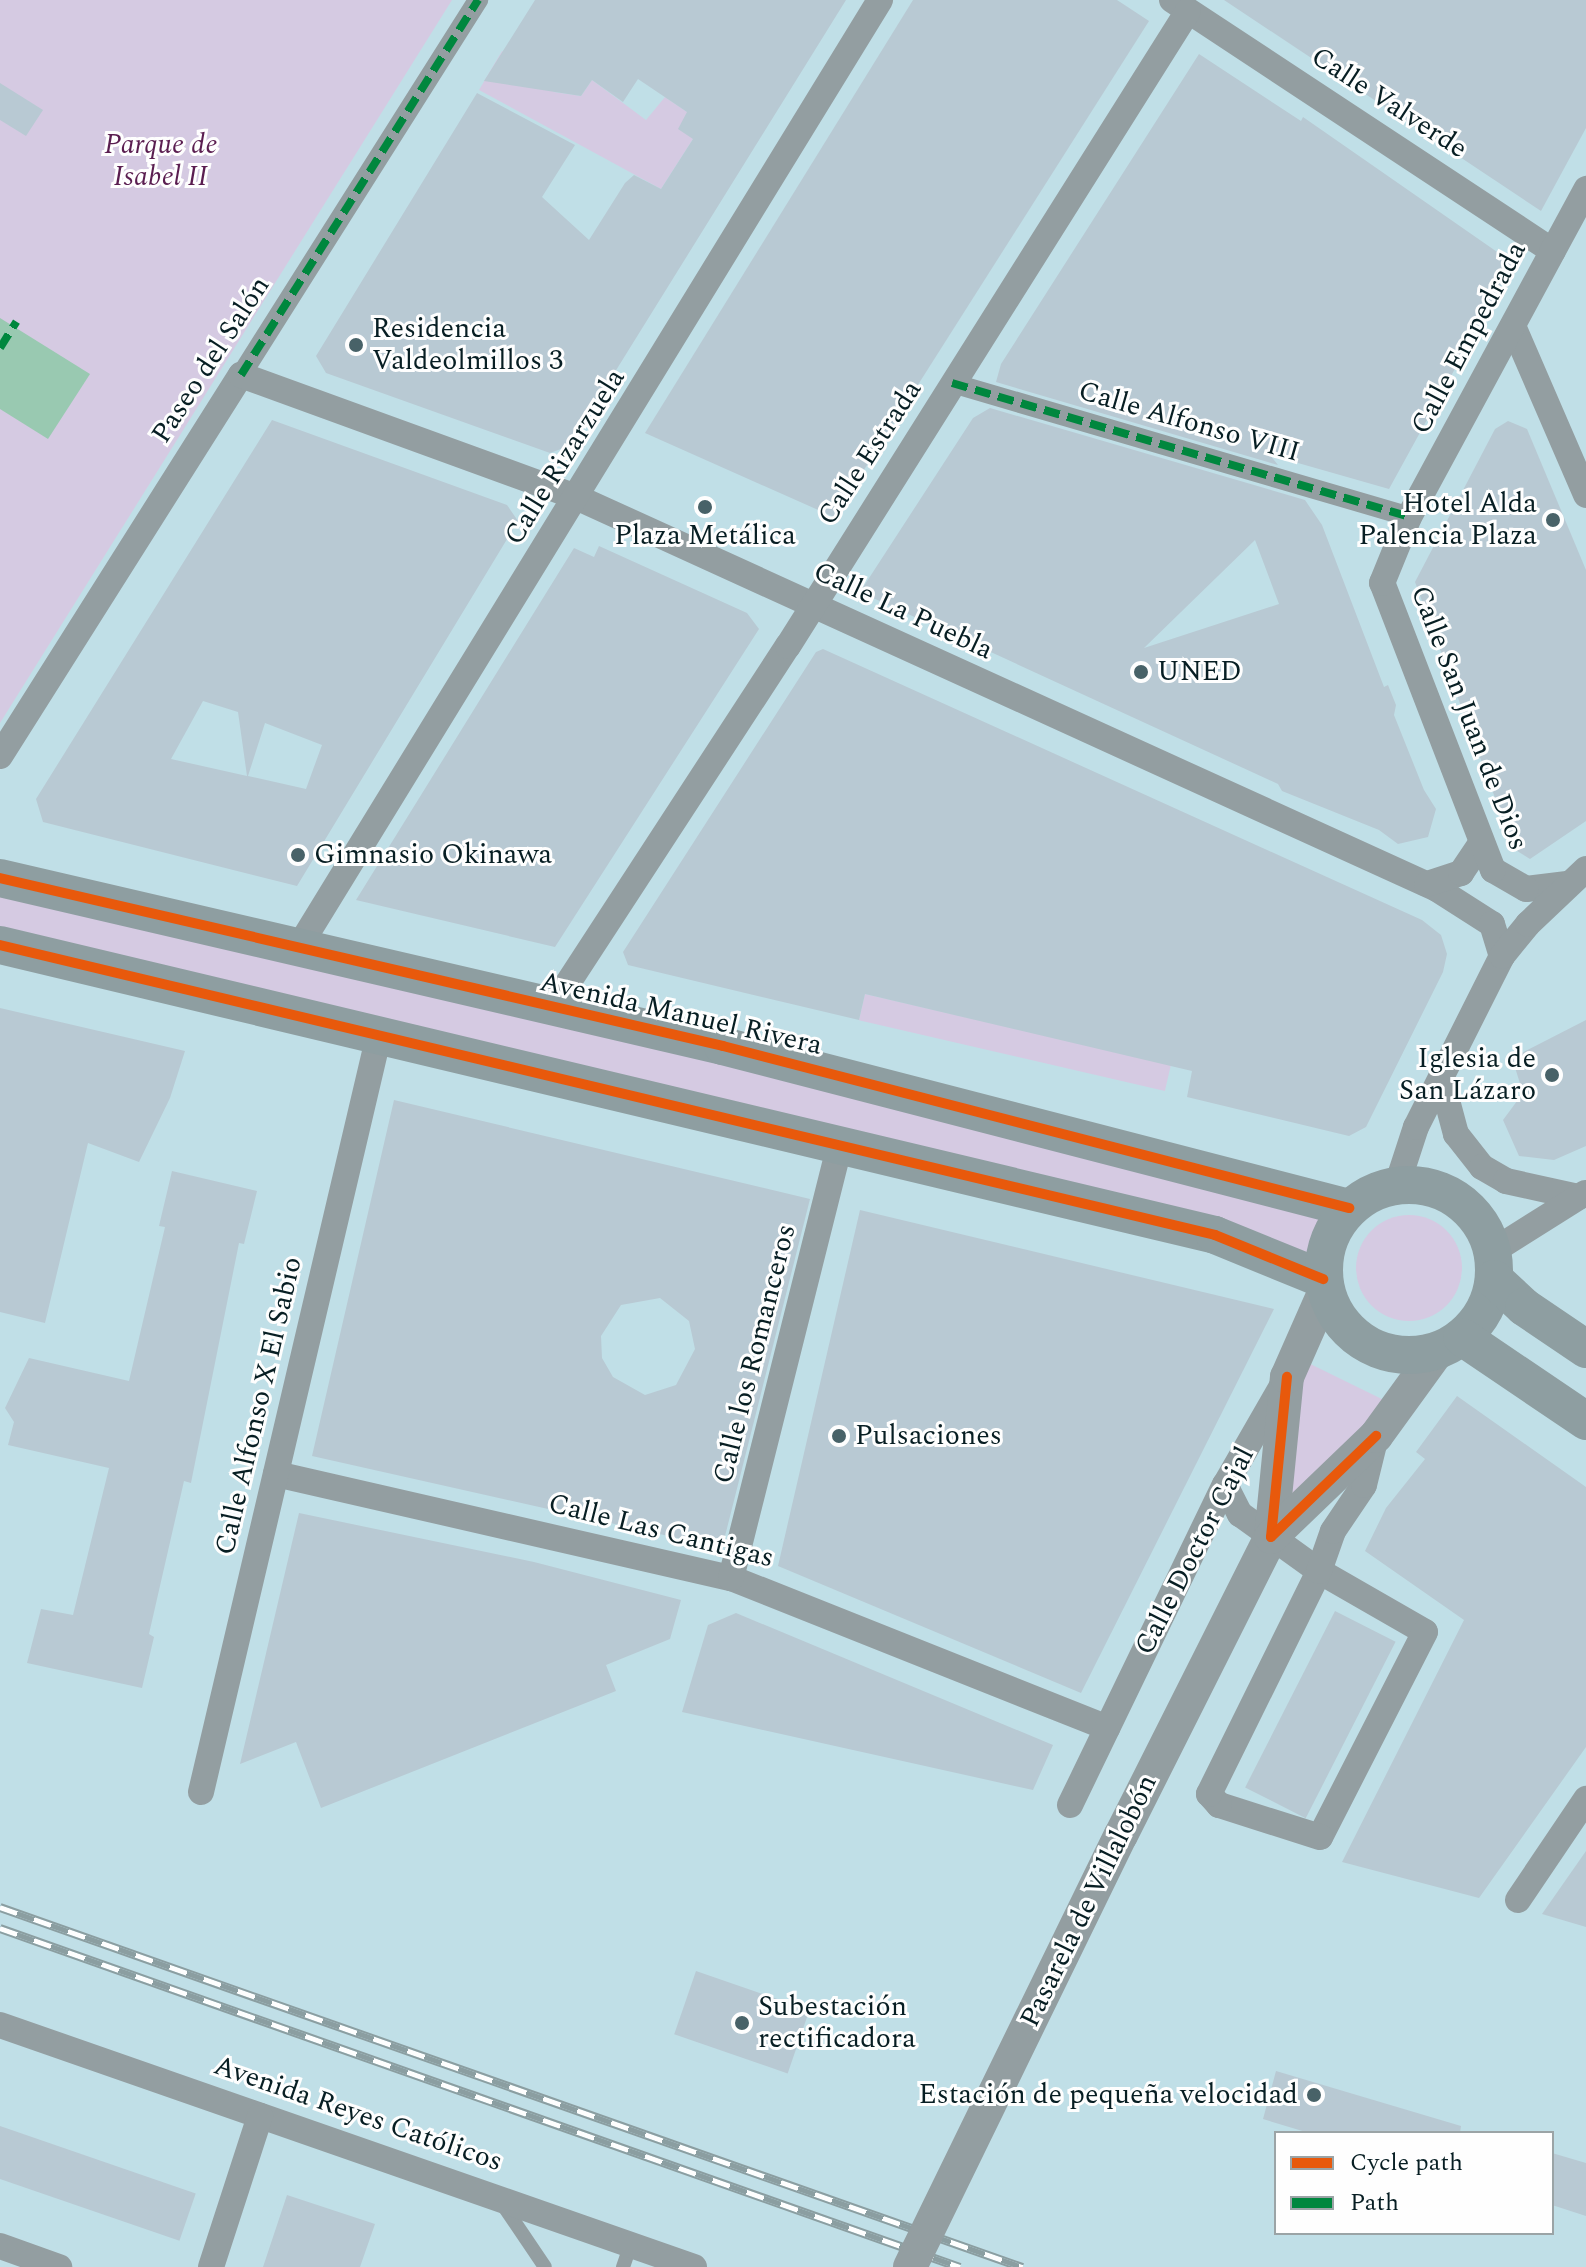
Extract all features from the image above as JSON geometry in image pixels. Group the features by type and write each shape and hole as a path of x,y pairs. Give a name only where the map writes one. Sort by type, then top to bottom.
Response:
{"main road":[{"name":"Avenida Manuel Rivera","path":"0,878 300,945 551,1009 739,1050 1349,1208"},
{"path":"0,945 1215,1235 1324,1285"},
{"path":"1494,1265 1484,1311 1450,1344 1390,1354 1367,1346 1348,1332 1324,1285 1334,1229 1349,1208 1371,1193 1397,1185 1447,1193 1476,1217 1494,1265 1524,1307 1586,1349"},
{"path":"1450,1344 1586,1421"}],"street":[{"name":"Paseo del Salón","path":"0,756 478,0"},
{"name":"Calle Rizarzuela","path":"300,945 880,0"},
{"name":"Calle Valverde","path":"1180,5 1553,251"},
{"name":"Calle Estrada","path":"551,1009 813,606 952,383 1180,5"},
{"name":"Calle Empedrada","path":"1409,517 1586,189"},
{"path":"1513,326 1583,477"},
{"name":"Calle La Puebla","path":"241,375 576,497 1427,884 1492,924 1502,956"},
{"name":"Calle Alfonso VIII","path":"952,383 1409,517"},
{"name":"Calle San Juan de Dios","path":"1409,517 1382,583 1480,845 1505,882 1526,889 1576,877"},
{"path":"1427,884 1461,873 1480,845"},
{"path":"1397,1185 1441,1078 1502,956 1576,877"},
{"name":"Calle Alfonso X El Sabio","path":"201,1792 379,1035"},
{"path":"1441,1078 1456,1134 1482,1167 1506,1181 1582,1195"},
{"name":"Calle los Romanceros","path":"731,1578 840,1144"},
{"path":"1494,1265 1582,1195"},
{"name":"Calle Doctor Cajal","path":"1070,1805 1225,1485 1287,1377 1324,1285"},
{"path":"1271,1537 1376,1436 1450,1344"},
{"name":"Calle Doctor Cajal","path":"1271,1537 1287,1377"},
{"path":"1225,1485 1240,1514 1271,1537 1319,1571 1425,1632 1352,1780 1320,1837 1219,1805 1209,1794 1319,1571 1333,1531 1364,1485 1376,1436"},
{"name":"Calle Las Cantigas","path":"276,1474 731,1578 1107,1728"},
{"name":"Pasarela de Villalobón","path":"910,2267 1271,1537"},
{"path":"1518,1900 1586,1799"},
{"name":"Avenida Reyes Católicos","path":"0,2025 496,2195 627,2255 694,2267"},
{"path":"211,2267 260,2116"},
{"path":"0,2246 59,2267"}],"lane":[{"path":"496,2195 545,2267"}],"green space":[{"name":"Parque de Isabel II","path":"0,0 452,0 0,723"},
{"path":"502,51 554,92 581,96 592,80 646,120 665,97 687,112 693,139 661,189 479,90"},
{"path":"0,878 1349,1208 1325,1253 1323,1279 0,944"},
{"path":"865,994 1171,1065 1165,1091 859,1020"},
{"path":"1409,1215 1429,1219 1446,1231 1458,1248 1462,1268 1458,1288 1446,1305 1429,1317 1409,1321 1389,1317 1372,1305 1360,1288 1356,1268 1360,1248 1372,1231 1389,1219"},
{"path":"1294,1356 1394,1405 1271,1537"}],"shaded area":[{"path":"0,318 90,374 48,439 0,409"}],"building":[{"path":"535,0 846,0 569,446 550,453 326,373 316,356 477,93 575,145 542,197 589,240 625,183 634,175 661,189 693,139 678,129 687,112 638,79 623,102 592,80 581,96 484,81"},
{"path":"913,0 1117,0 1149,21 834,517 645,433"},
{"path":"1224,0 1586,0 1586,128 1541,211"},
{"path":"1199,54 1301,121 1303,117 1513,263 1389,489 1270,455 1278,465 996,382 1001,364"},
{"path":"0,83 43,110 26,136 0,120"},
{"path":"990,408 1305,500 1322,525 1384,687 1388,685 1396,705 1394,715 1424,790 1436,809 1428,837 1398,844 1379,830 1282,791 1278,784 860,592 973,418","holes":["1255,540 1279,604 1144,648"]},
{"path":"272,420 507,505 518,521 297,886 43,822 36,799","holes":["203,701 238,712 247,776 171,759","265,723 322,745 306,789 248,776"]},
{"path":"1508,421 1527,429 1586,570 1586,821 1530,859 1514,849 1415,582 1495,429"},
{"path":"599,546 747,613 759,629 555,947 356,900 574,548 594,557"},
{"path":"823,649 1422,920 1441,935 1447,954 1443,972 1366,1127 1349,1136 1187,1097 1192,1071 865,994 859,1020 628,965 623,952 816,652"},
{"path":"0,1008 185,1051 170,1098 139,1162 88,1143 45,1323 0,1312"},
{"name":"Iglesia de San Lázaro","path":"1586,1020 1586,1146 1554,1160 1519,1156 1503,1120 1523,1093 1512,1058"},
{"path":"394,1100 810,1199 722,1548 312,1456","holes":["660,1298 689,1321 695,1349 676,1385 645,1395 613,1377 602,1358 601,1336 621,1305"]},
{"path":"172,1171 257,1191 244,1244 239,1243 191,1483 184,1481 149,1634 154,1637 142,1688 27,1663 41,1609 73,1615 109,1468 8,1445 14,1422 5,1408 29,1358 129,1381 165,1227 159,1226"},
{"path":"860,1210 1274,1309 1081,1693 778,1566"},
{"path":"1457,1396 1586,1487 1586,1747 1479,1898 1342,1862 1464,1620 1365,1551 1386,1508 1425,1459 1416,1452"},
{"path":"299,1513 534,1562 681,1600 670,1639 606,1665 616,1691 321,1808 296,1742 240,1764"},
{"path":"1335,1611 1396,1642 1306,1818 1245,1787"},
{"path":"736,1613 1053,1745 1033,1790 682,1712 708,1625"},
{"path":"1586,1851 1586,1927 1542,1914"},
{"name":"Subestación rectificadora","path":"696,1971 809,2010 788,2073 674,2034"},
{"name":"Estación de pequeña velocidad","path":"1276,2071 1461,2126 1460,2131 1302,2131 1263,2119"},
{"path":"0,2126 196,2193 179,2241 0,2179"},
{"path":"1554,2154 1586,2163 1586,2216 1554,2206"},
{"path":"287,2195 375,2224 360,2267 263,2267"}],"railway":[{"path":"0,1907 1022,2267"},
{"path":"0,1928 960,2267"}],"marked path":[{"path":"241,375 478,0"},
{"path":"0,348 16,322"},
{"path":"952,383 1409,517"}],"cycle path":[{"path":"0,878 723,1046 1349,1208"},
{"path":"0,945 1215,1235 1323,1279"},
{"path":"1271,1537 1287,1377"},
{"path":"1271,1537 1376,1436"}],"place":[{"name":"Residencia Valdeolmillos 3","path":"356,345"},
{"name":"Plaza Metálica","path":"705,507"},
{"name":"Hotel Alda Palencia Plaza","path":"1553,520"},
{"name":"UNED","path":"1141,672"},
{"name":"Gimnasio Okinawa","path":"298,855"},
{"name":"Iglesia de San Lázaro","path":"1552,1075"},
{"name":"Pulsaciones","path":"839,1436"},
{"name":"Subestación rectificadora","path":"742,2023"},
{"name":"Estación de pequeña velocidad","path":"1314,2095"}]}
